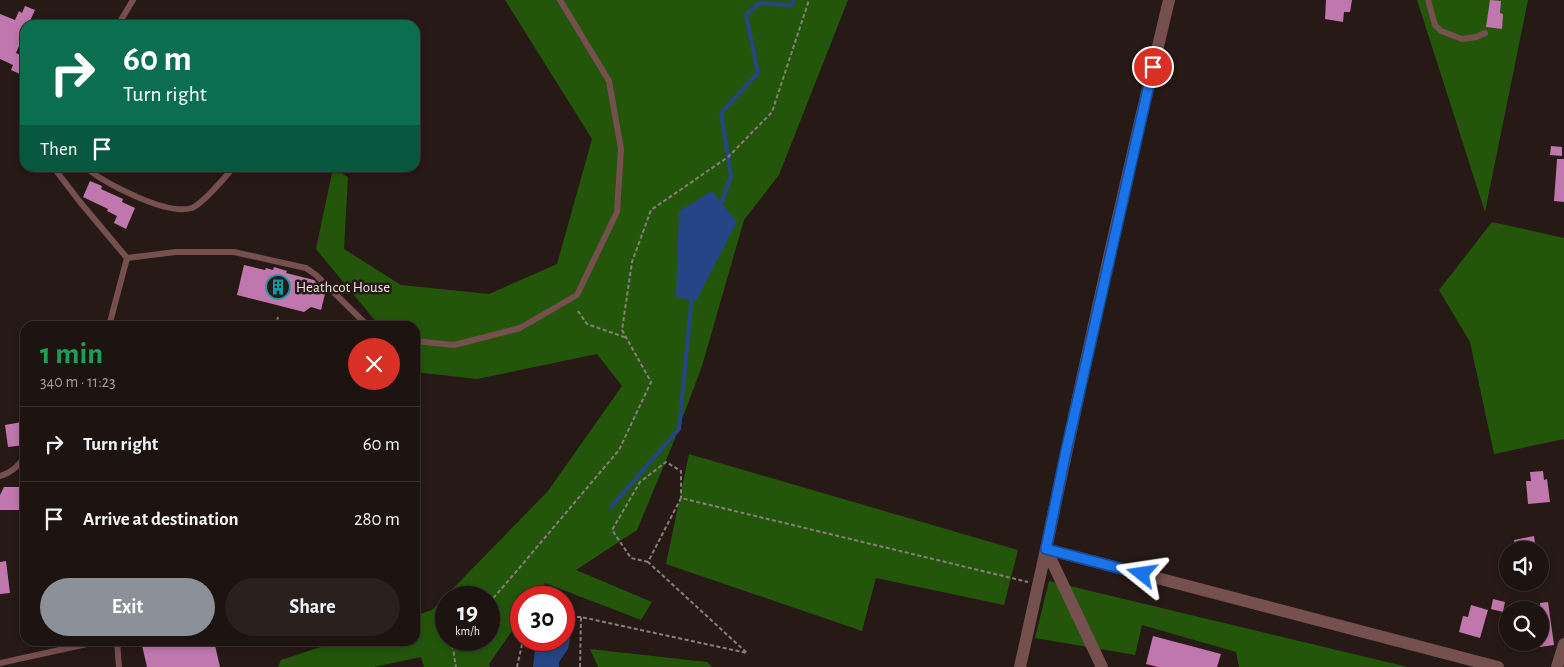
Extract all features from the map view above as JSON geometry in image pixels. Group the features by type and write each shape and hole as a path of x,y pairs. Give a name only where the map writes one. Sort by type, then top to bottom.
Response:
{"street":[{"path":"1020,667 1065,456 1169,0"},
{"path":"1046,549 1102,667"},
{"path":"1046,549 1498,667"},
{"path":"1557,667 1564,644"}],"lane":[{"path":"121,20 134,0"},
{"path":"420,342 454,345 520,328 577,295 617,212 621,149 609,81 560,0"},
{"path":"1428,0 1436,25 1441,31 1462,40 1485,33"},
{"path":"57,172 127,258"},
{"path":"91,172 124,191 170,209 192,208 204,199 229,172"},
{"path":"127,258 176,252 234,252 306,268 316,275 363,321"},
{"path":"110,321 127,258"},
{"path":"0,476 20,465"},
{"path":"0,663 78,646"},
{"path":"117,646 119,667"}],"path":[{"path":"500,591 619,450 651,382 622,330 632,262 651,210 728,157 772,112 808,0"},
{"path":"578,311 587,324 626,338"},
{"path":"277,321 278,317"},
{"path":"575,617 581,617 747,654 648,562 631,558 612,530 640,482 666,462 681,472 681,498 648,562"},
{"path":"681,498 1037,584"},
{"path":"580,667 581,617"},
{"path":"453,651 456,667"},
{"path":"517,667 521,651"}],"green space":[{"path":"505,0 848,0 779,175 744,220 702,366 672,446 637,530 576,570 652,602 641,620 575,595 575,586 553,586 545,583 543,586 510,586 510,634 500,648 500,586 455,586 548,491 622,386 597,354 477,379 420,373 420,321 376,321 316,249 332,172 340,172 348,177 344,249 401,285 489,294 557,264 592,139"},
{"path":"1417,0 1528,0 1485,212"},
{"path":"1492,222 1564,238 1564,439 1494,454 1470,342 1439,290"},
{"path":"689,454 1018,550 1004,605 876,578 862,631 666,564"},
{"path":"1049,581 1408,667 1239,667 1236,652 1142,625 1135,655 1035,638"},
{"path":"435,607 435,651 498,651 489,664 490,667 424,667 421,657 374,667 278,667 281,660 324,646 420,646 420,614"},
{"path":"590,649 707,662 712,667 598,667"}],"water":[{"path":"712,191 737,222 696,301 676,297 679,211"},
{"path":"535,651 567,651 559,662 559,667 533,667"}],"building":[{"path":"1326,0 1352,0 1350,12 1344,12 1343,22 1325,19"},
{"path":"1490,0 1501,1 1500,13 1503,14 1502,29 1486,27"},
{"path":"25,6 35,10 30,20 20,20 20,44 16,53 20,55 20,74 11,70 13,65 0,59 0,14 15,20 19,11 22,13"},
{"path":"1551,146 1562,147 1562,156 1550,155"},
{"path":"1557,159 1564,159 1564,202 1554,201"},
{"path":"90,181 102,186 101,189 123,199 122,202 135,208 126,229 114,223 117,216 107,211 108,209 83,197"},
{"name":"Heathcot House","path":"244,265 265,270 266,268 273,270 274,267 287,271 286,273 314,280 319,285 317,292 325,294 321,310 311,307 304,312 237,295"},
{"path":"20,422 20,446 8,447 5,425"},
{"path":"1543,471 1544,480 1547,479 1550,502 1528,504 1526,481 1531,481 1530,472"},
{"path":"4,487 20,487 20,510 0,510 0,495"},
{"path":"1534,536 1535,541 1514,541"},
{"path":"6,561 10,593 0,594 0,562"},
{"path":"1493,599 1501,601 1499,601 1499,611 1491,609"},
{"path":"1471,605 1488,610 1480,638 1459,632 1463,616 1468,617"},
{"path":"1549,609 1554,645 1549,646"},
{"path":"1153,636 1221,654 1217,667 1158,667 1146,664"},
{"path":"142,646 215,646 220,667 147,667"}],"waterway":[{"path":"720,206 731,176 721,113 758,73 746,15 759,3 792,5 794,0"},
{"path":"611,507 679,429 692,296"}],"place":[{"name":"Heathcot House","path":"278,287"}],"route":[{"path":"1142,574 1046,549 1065,456 1153,67"}]}
